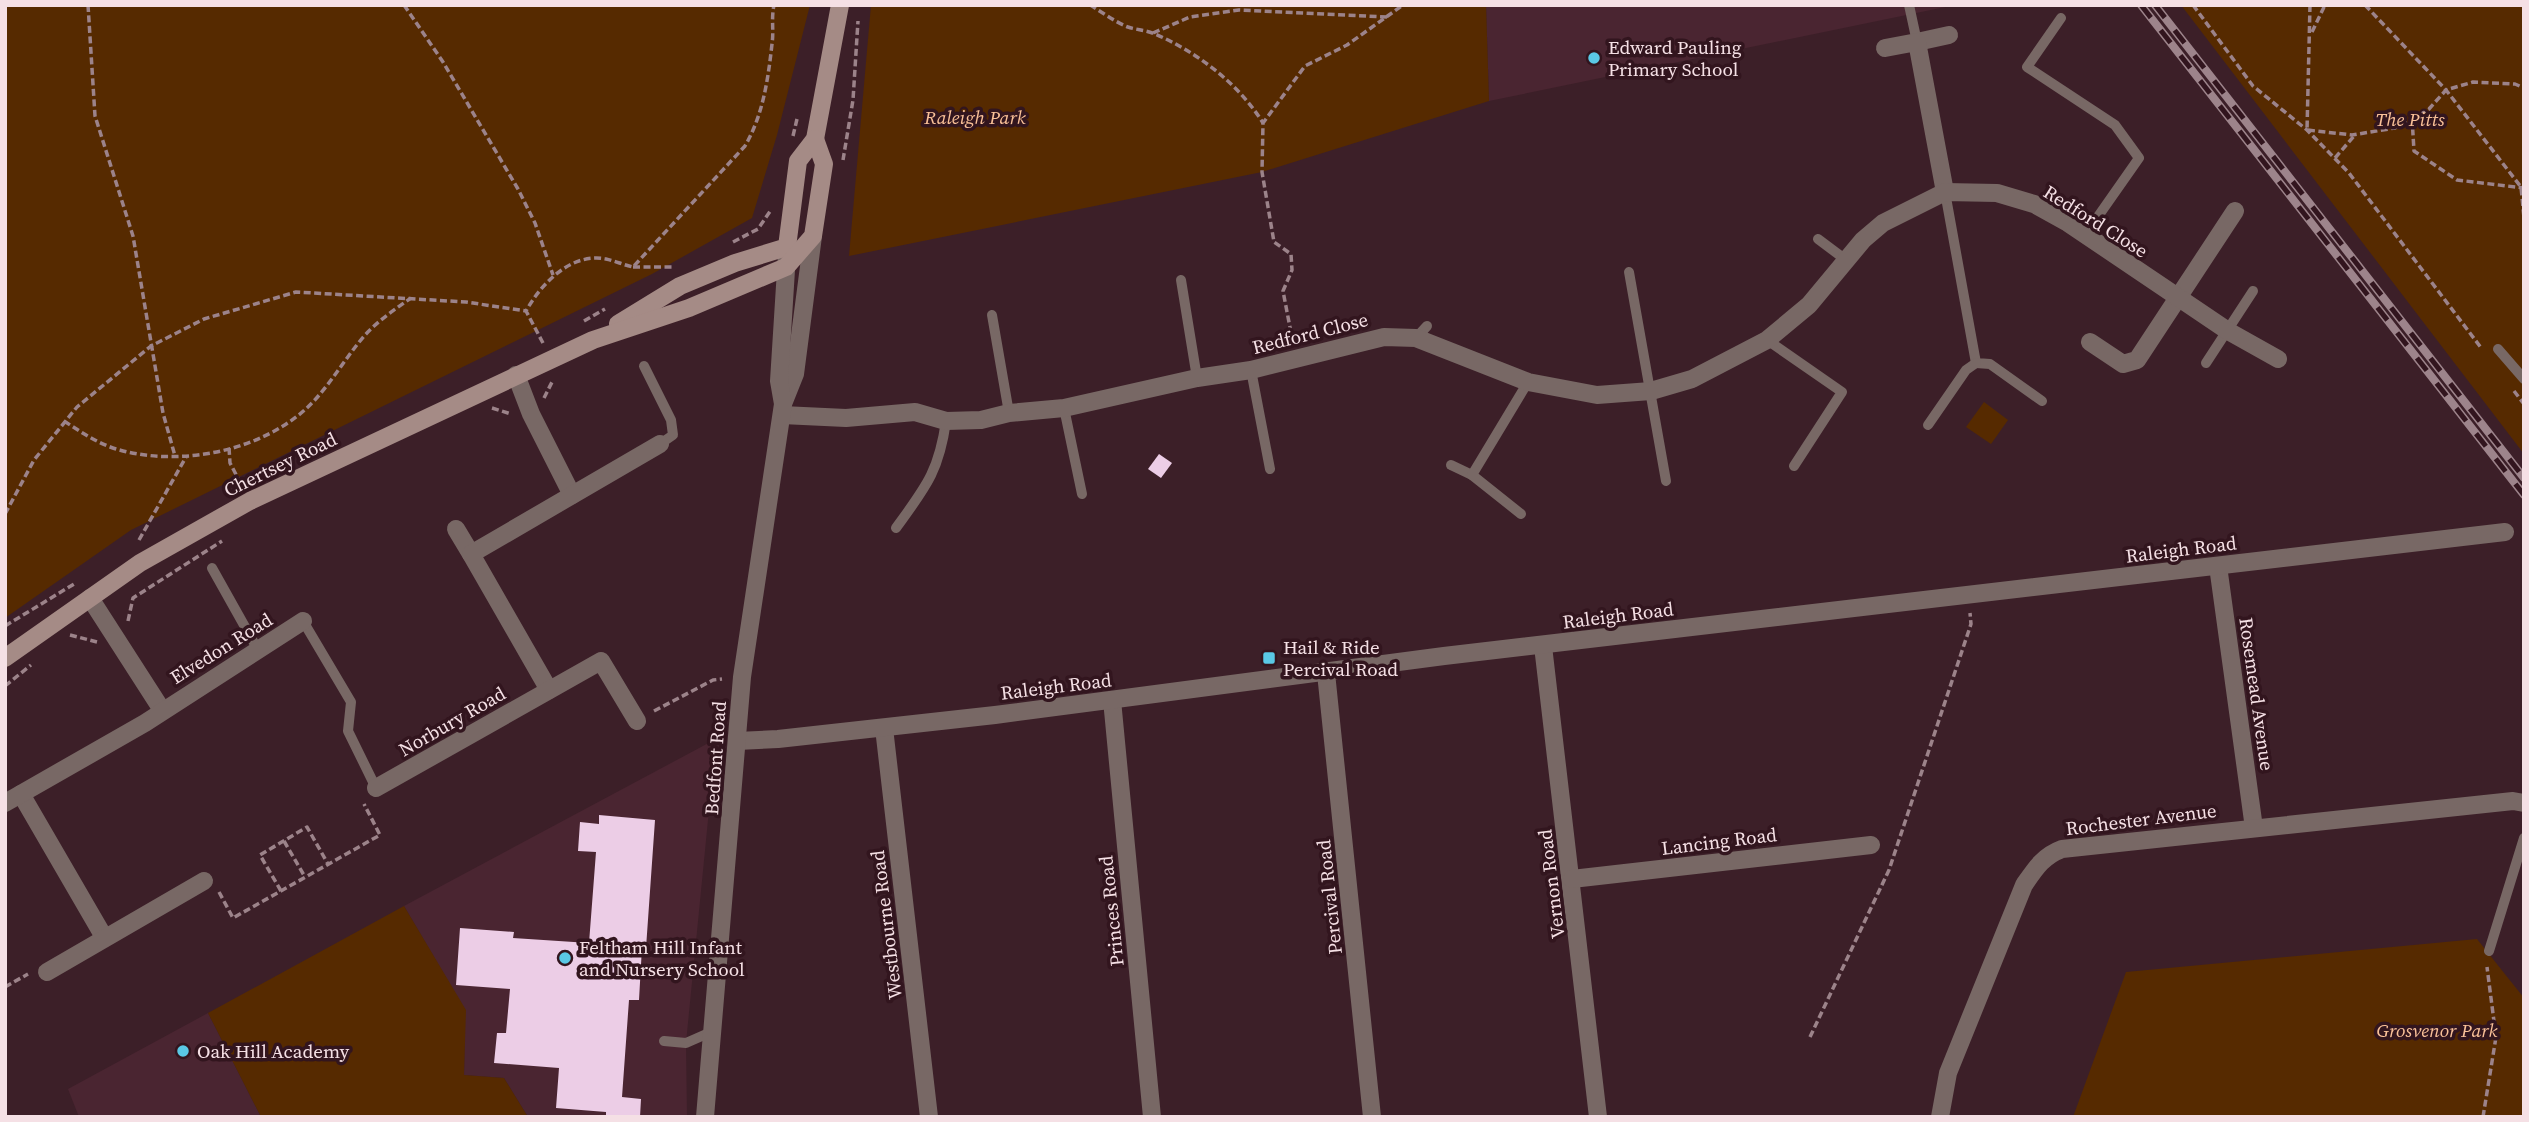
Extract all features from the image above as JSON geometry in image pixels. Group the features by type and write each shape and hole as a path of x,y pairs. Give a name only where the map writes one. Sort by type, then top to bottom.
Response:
{"street":[{"name":"Bedfont Road","path":"782,410 779,381 798,161 815,139 840,5"},
{"path":"1885,48 1949,34"},
{"path":"1917,42 1945,192"},
{"name":"Bedfont Road","path":"705,1117 742,677 782,410 795,374 824,164 815,139"},
{"name":"Redford Close","path":"782,410 846,418 915,412 946,421 981,420 1009,413 1064,408 1197,378 1251,370 1384,337 1422,332 1528,382 1597,395 1651,391 1692,379 1767,340 1809,305 1846,260 1883,223 1945,192 1997,194 2034,204 2085,234 2228,331 2278,359"},
{"path":"2090,342 2123,364 2137,360 2235,211"},
{"name":"Chertsey Road","path":"5,658 140,563 250,501 593,340 689,309 790,257 813,236"},
{"path":"790,257 808,272"},
{"name":"Chertsey Road","path":"593,340 680,286 735,263 790,257"},
{"path":"516,375 531,414 572,495"},
{"path":"471,554 660,444"},
{"path":"456,529 549,691"},
{"name":"Raleigh Road","path":"737,741 884,728 1544,646 2505,532"},
{"name":"Rosemead Avenue","path":"2218,566 2254,828"},
{"name":"Elvedon Road","path":"90,598 162,710"},
{"name":"Elvedon Road","path":"104,937 13,798 145,723 303,621"},
{"name":"Vernon Road","path":"1544,646 1598,1117"},
{"name":"Norbury Road","path":"376,788 601,661 637,721"},
{"name":"Percival Road","path":"1326,673 1372,1117"},
{"name":"Princes Road","path":"1112,700 1152,1117"},
{"name":"Westbourne Road","path":"884,728 929,1117"},
{"name":"Rochester Avenue","path":"1940,1117 1948,1073 2024,885 2041,860 2062,849 2513,801 2524,803"},
{"name":"Lancing Road","path":"1572,879 1871,845"},
{"path":"47,972 204,881"}],"lane":[{"path":"1909,5 1917,42"},
{"path":"2060,18 2027,67 2115,125 2139,158 2085,234"},
{"path":"1945,192 1976,363"},
{"path":"1818,239 1846,260"},
{"path":"1629,272 1666,481"},
{"path":"1181,280 1197,378"},
{"path":"2206,363 2253,291"},
{"path":"992,315 1009,413"},
{"path":"1767,340 1842,392 1794,466"},
{"path":"2498,349 2524,379"},
{"path":"1928,425 1966,370 1976,363 1990,364 2042,401"},
{"path":"644,366 671,420 673,435 660,444"},
{"path":"1251,370 1270,469"},
{"path":"1472,475 1528,382"},
{"path":"1064,408 1082,494"},
{"path":"896,528 932,479 942,455 946,421"},
{"path":"1451,465 1472,475 1521,514"},
{"path":"212,568 258,650"},
{"path":"303,621 351,702 348,731 376,788"},
{"path":"2489,950 2524,838"},
{"path":"664,1041 686,1043 711,1032"}],"path":[{"path":"89,5 95,116 133,236 163,413 175,456"},
{"path":"404,5 443,62 518,189 535,223 554,275"},
{"path":"633,267 728,166 758,124 773,40 771,19 774,5"},
{"path":"1090,5 1126,26 1153,33 1220,74 1252,105 1263,123 1262,172 1274,242 1291,254 1292,270 1283,291 1296,358"},
{"path":"1263,123 1305,66 1347,45 1403,5"},
{"path":"2193,5 2253,86 2307,130 2349,173 2489,359"},
{"path":"2307,130 2310,5"},
{"path":"2311,35 2325,5"},
{"path":"2365,5 2446,90 2522,187 2524,218"},
{"path":"1153,33 1190,17 1239,10 1389,17"},
{"path":"2307,130 2356,134 2395,128 2429,108 2446,90 2473,82 2515,83 2524,88"},
{"path":"2412,118 2414,151 2457,180 2522,187"},
{"path":"2334,158 2356,134"},
{"path":"730,244 758,229 776,200"},
{"path":"526,311 554,275 586,259 604,258 633,267 676,266 678,270"},
{"path":"5,514 34,460 76,407 151,346 204,319 296,292 412,298 526,311"},
{"path":"64,421 92,440 118,450 186,457 229,448 290,423 334,378 365,335 412,298"},
{"path":"526,311 543,344"},
{"path":"2510,386 2524,404"},
{"path":"482,412 493,408 522,418"},
{"path":"229,448 230,463 242,486"},
{"path":"137,544 186,457"},
{"path":"127,629 133,598 232,535"},
{"path":"5,626 77,582"},
{"path":"1810,1037 1889,870 1971,624"},
{"path":"60,643 70,635 102,644"},
{"path":"5,686 41,658"},
{"path":"637,721 713,680 742,677"},
{"path":"204,881 213,880 233,918 380,835 360,797 376,788"},
{"path":"281,891 260,855 307,827 328,864"},
{"path":"284,841 305,877"},
{"path":"2483,1117 2496,1037 2486,960 2489,950"},
{"path":"5,987 39,968 47,972"}],"shaded area":[{"name":"Edward Pauling Primary School","path":"1486,5 1955,5 1489,101"},
{"name":"Feltham Hill Infant and Nursery School","path":"716,739 686,1043 687,1117 528,1117 504,1078 464,1075 465,1010 404,906"},
{"name":"Oak Hill Academy","path":"208,1013 261,1117 79,1117 68,1089"}],"green space":[{"path":"5,5 810,5 777,135 752,218 652,274 131,530 5,618"},
{"name":"Raleigh Park","path":"871,5 1486,5 1489,101 1262,172 849,256"},
{"name":"The Pitts","path":"2181,5 2524,5 2524,454"},
{"path":"1984,402 2008,420 1991,444 1966,427"},
{"path":"404,906 466,1010 464,1075 504,1078 528,1117 261,1117 208,1013"},
{"name":"Grosvenor Park","path":"2477,939 2524,998 2524,1117 2073,1117 2126,972"}],"building":[{"path":"1159,454 1172,463 1161,478 1148,469"},
{"path":"599,815 655,820 646,948 642,947 639,1000 629,1000 622,1097 641,1099 640,1117 606,1117 606,1112 556,1108 559,1068 494,1063 497,1033 506,1033 510,989 456,985 460,928 514,932 513,938 589,943 596,852 578,851 580,822 599,824"}],"railway":[{"path":"2141,5 2524,495"},
{"path":"2155,5 2524,478"}],"place":[{"name":"Edward Pauling Primary School","path":"1594,58"},
{"name":"Hail & Ride Percival Road","path":"1269,658"},
{"name":"Feltham Hill Infant and Nursery School","path":"565,958"},
{"name":"Oak Hill Academy","path":"183,1051"}]}
